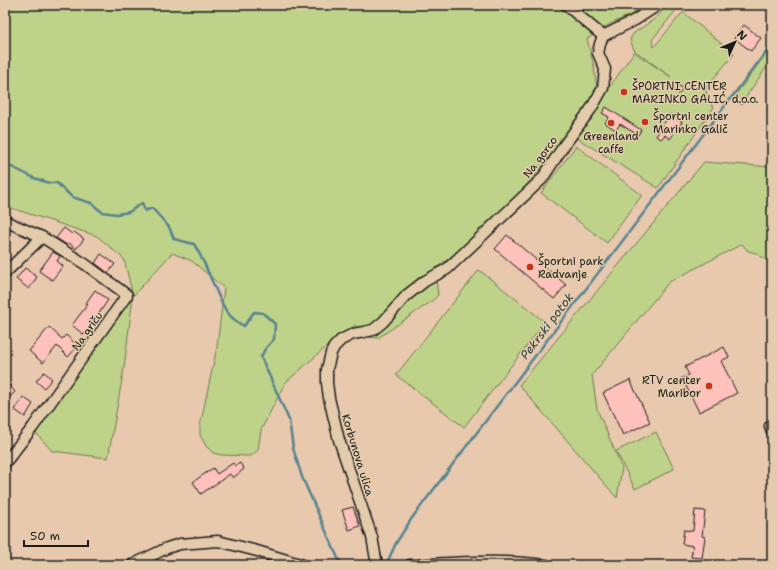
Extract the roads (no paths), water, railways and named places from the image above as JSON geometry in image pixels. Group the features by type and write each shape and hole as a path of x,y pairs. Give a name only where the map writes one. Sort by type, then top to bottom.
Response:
{"street":[{"path":"566,5 603,36 634,20 658,5"},
{"name":"Na gorco","path":"447,269 542,179 565,144 591,110 603,88 605,79 606,69 598,53 603,36"},
{"name":"Na griču","path":"5,221 42,237 85,264 127,295 33,428 5,463"},
{"path":"5,273 42,237"},
{"name":"Korbunova ulica","path":"377,565 372,537 339,440 327,383 328,361 334,347 341,340 353,334 373,330 383,322 407,295 425,281 447,269"},
{"path":"132,565 167,548 180,544 218,541 257,550 303,565"},
{"path":"410,565 470,562 514,562 546,565"}],"waterway":[{"name":"Pekrski potok","path":"386,565 396,543 412,518 772,44"},
{"path":"5,168 12,167 34,178 49,183 57,183 72,197 91,203 102,212 117,214 129,212 142,203 145,211 152,208 169,227 174,239 194,244 224,307 237,322 244,326 254,312 263,313 275,324 274,339 265,349 261,357 289,420 293,448 302,477 341,565"}],"place":[{"name":"ŠPORTNI CENTER MARINKO GALIĆ, d.o.o.","path":"624,92"},
{"name":"Športni center Marinko Galič","path":"645,122"},
{"name":"Greenland caffe","path":"611,123"},
{"name":"Športni park Radvanje","path":"530,267"},
{"name":"RTV center Maribor","path":"709,386"}]}
